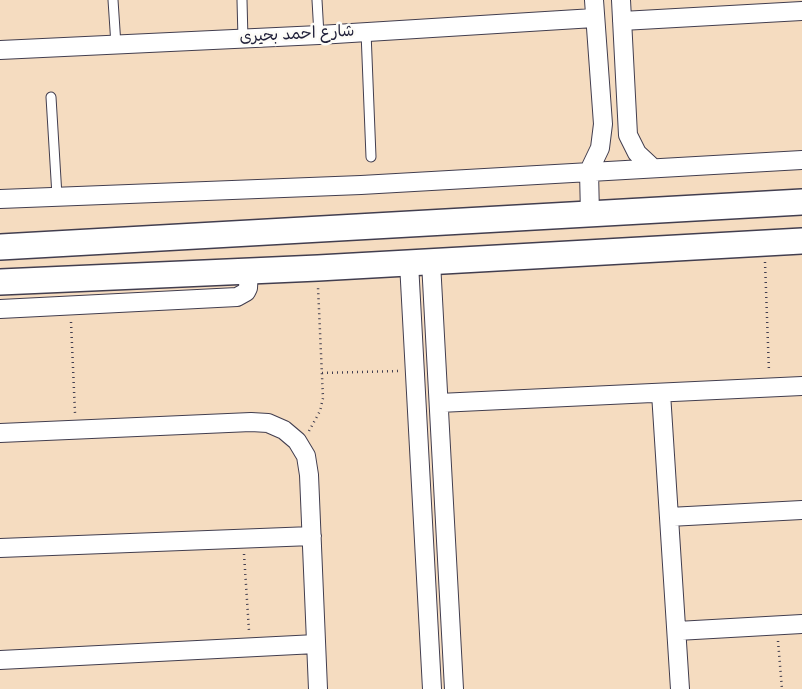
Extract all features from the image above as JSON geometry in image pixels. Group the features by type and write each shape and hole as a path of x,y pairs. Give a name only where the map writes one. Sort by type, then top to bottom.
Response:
{"street":[{"path":"590,215 589,171 600,148 602,136 594,0"},
{"path":"621,0 628,135 637,153 652,167"},
{"path":"622,21 802,11"},
{"name":"شارع احمد بحيرى","path":"0,50 319,35 594,18"},
{"path":"0,198 361,185 652,167 802,160"},
{"path":"0,247 802,202"},
{"path":"725,206 726,245"},
{"path":"0,282 318,268 802,241"},
{"path":"66,244 68,279"},
{"path":"420,262 415,371 432,689"},
{"path":"420,262 439,403 454,689"},
{"path":"0,309 237,297 246,292 248,288 249,271"},
{"path":"439,403 802,386"},
{"path":"662,393 680,689"},
{"path":"0,433 251,422 268,423 276,426 297,441 306,456 309,474 318,689"},
{"path":"670,517 802,510"},
{"path":"0,548 312,536"},
{"path":"677,631 802,624"},
{"path":"0,660 316,644"}],"lane":[{"path":"113,0 116,45"},
{"path":"242,0 243,39"},
{"path":"317,0 319,35"},
{"path":"366,32 370,157"},
{"path":"51,97 57,196"}],"path":[{"path":"765,243 770,388"},
{"path":"297,441 307,433 320,411 323,398 318,268"},
{"path":"70,306 76,430"},
{"path":"322,373 415,371"},
{"path":"243,538 250,648"},
{"path":"777,626 782,689"}]}
